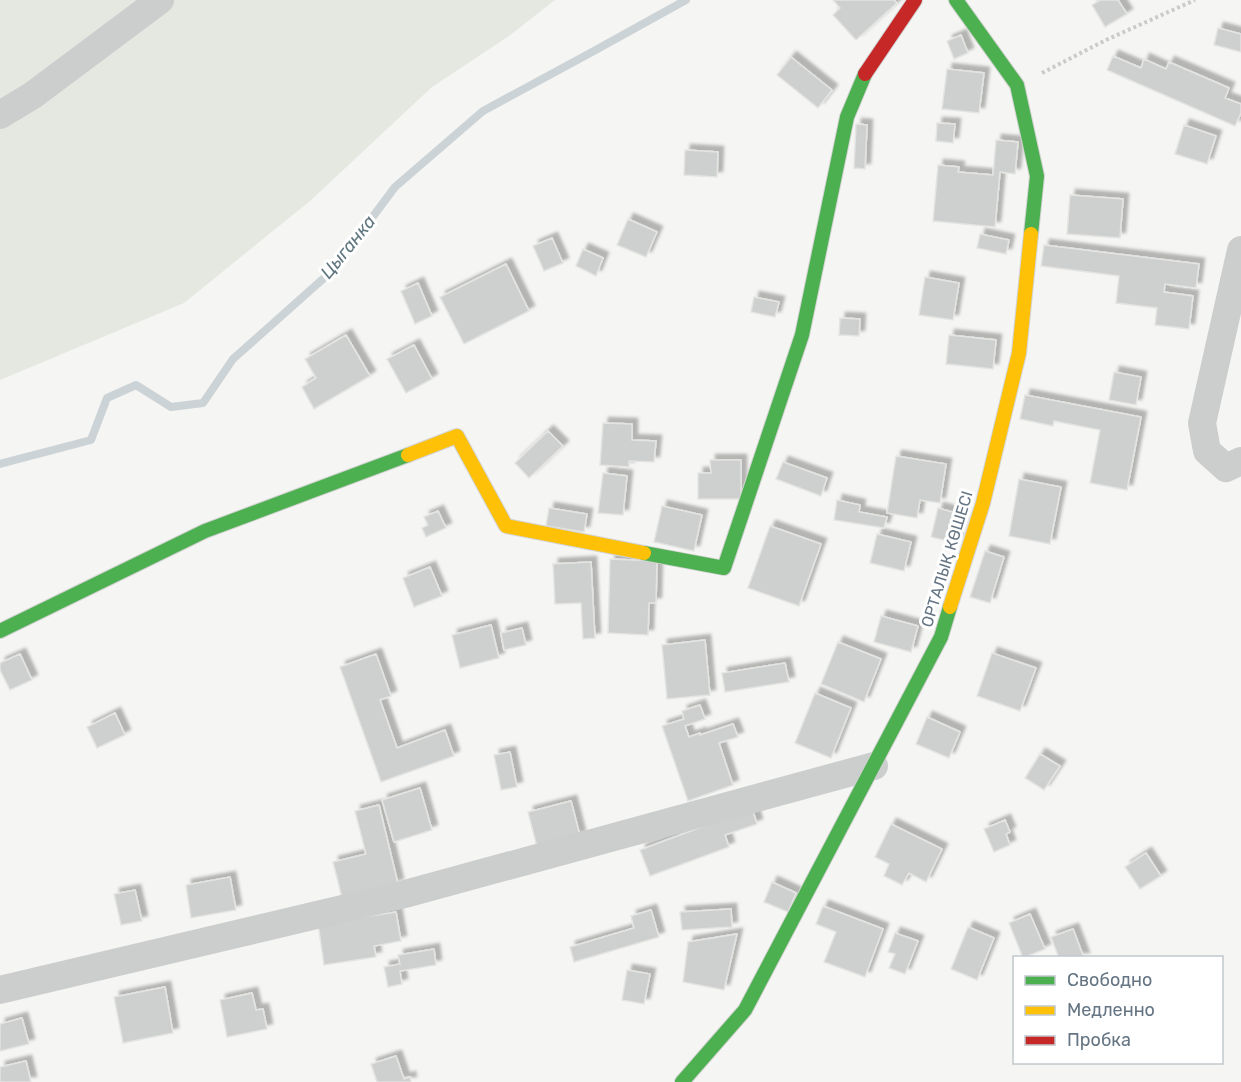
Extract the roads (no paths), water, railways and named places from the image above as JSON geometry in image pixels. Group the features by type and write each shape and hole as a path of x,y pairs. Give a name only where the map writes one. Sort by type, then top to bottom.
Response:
{"street":[{"path":"0,115 33,95 160,0"},
{"path":"0,631 206,531 457,436 506,526 724,568 802,335 847,117 865,74 915,0"},
{"name":"ОРТАЛЫҚ КӨШЕСІ","path":"682,1082 745,1010 874,766 941,637 983,503 1019,352 1037,176 1017,85 957,0"},
{"path":"1241,250 1235,297 1202,423 1207,452 1226,468 1241,461"},
{"path":"0,990 405,894 874,766"}],"waterway":[{"name":"Цыганка","path":"0,464 91,440 107,398 136,385 171,407 203,403 233,359 333,270 395,187 483,111 686,0"}]}
